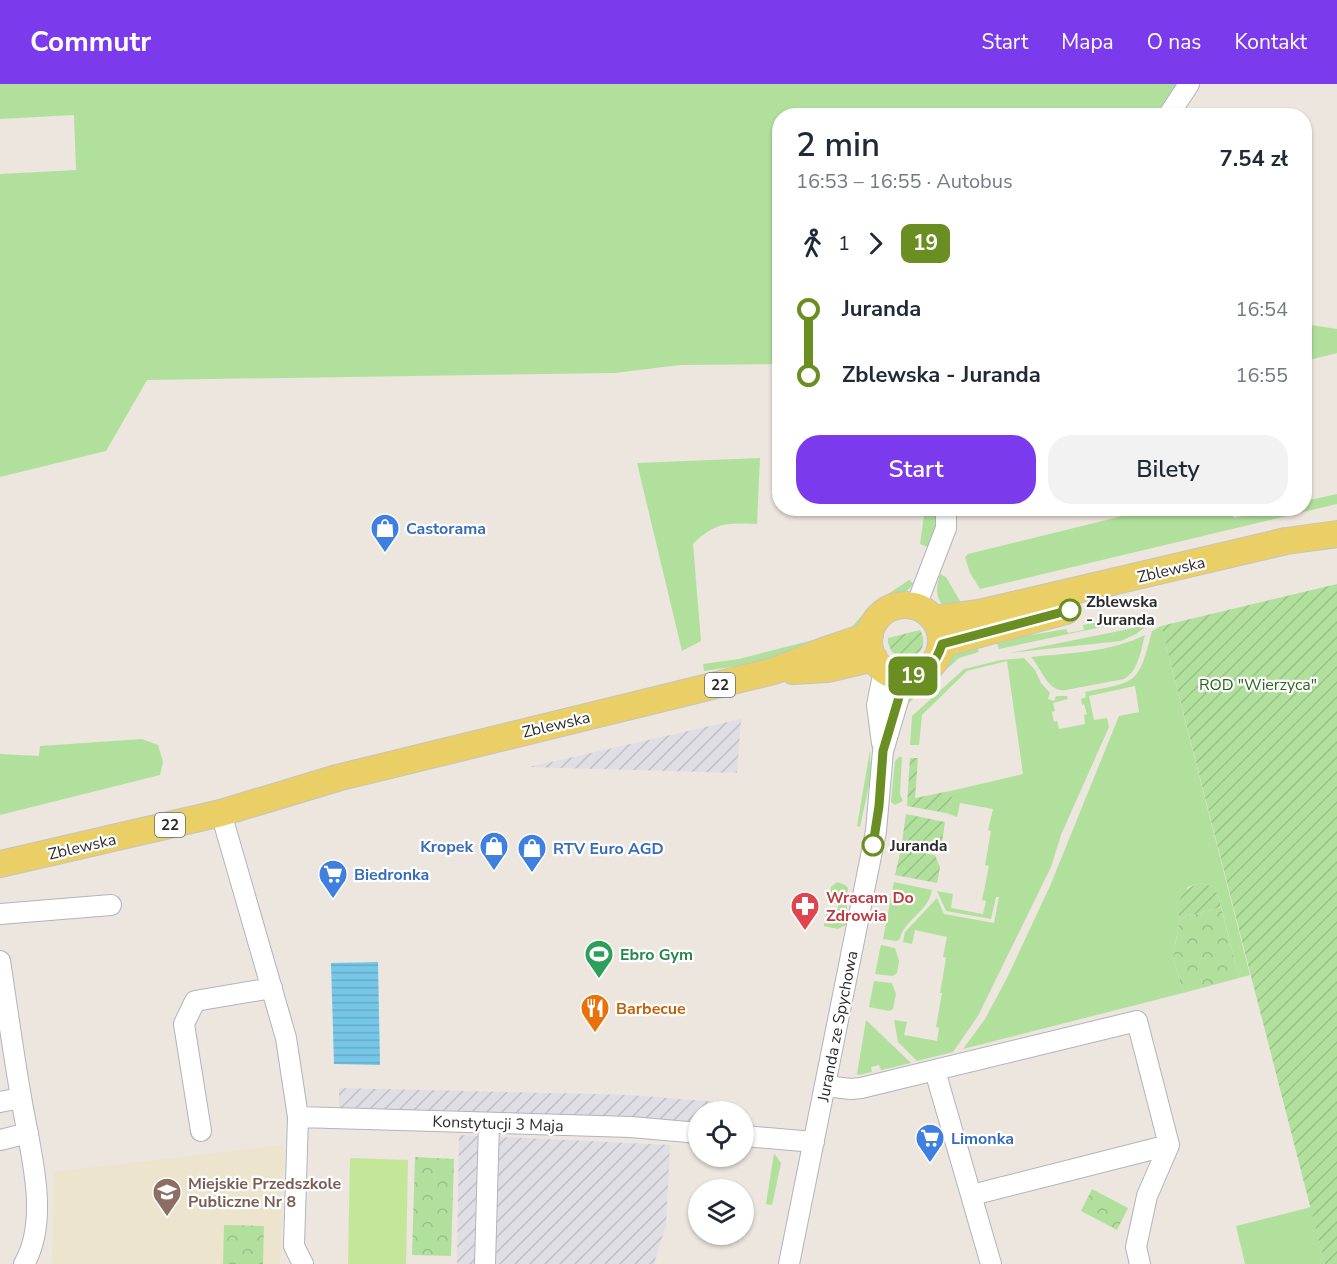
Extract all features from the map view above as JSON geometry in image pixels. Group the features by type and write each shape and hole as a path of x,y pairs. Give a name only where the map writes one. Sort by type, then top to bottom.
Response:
{"main road":[{"name":"Zblewska","path":"925,613 979,613 1287,541 1337,534"},
{"name":"Zblewska","path":"942,644 1070,610 1294,558 1337,542"},
{"path":"883,660 874,623 892,607 904,605 925,613 940,631 942,644"},
{"name":"22","path":"883,660 918,675 930,668 938,657 942,644"},
{"name":"Zblewska","path":"0,864 221,813 337,778 774,671 823,651 883,660"},
{"name":"Zblewska","path":"0,848 237,793 337,778"}],"street":[{"path":"1173,108 1189,84"},
{"path":"925,613 946,528 946,516"},
{"name":"Juranda ze Spychowa","path":"789,1264 876,831 883,751 883,660"},
{"path":"221,813 286,1038 298,1117 294,1246 303,1264"},
{"path":"0,914 111,905"},
{"path":"0,961 34,1168 37,1209 33,1250 24,1264"},
{"path":"201,1131 184,1024 195,1001 272,988"},
{"path":"825,1086 851,1089 935,1071 1137,1021 1169,1145 1147,1196 1136,1247 1140,1264"},
{"path":"935,1071 991,1264"},
{"path":"0,1102 21,1098"},
{"name":"Konstytucji 3 Maja","path":"298,1117 630,1127 688,1132"},
{"path":"488,1260 489,1123"},
{"path":"0,1140 28,1133"},
{"path":"754,1137 814,1142"},
{"path":"972,1195 1169,1145"}],"shaded area":[{"path":"741,719 737,773 529,767"},
{"path":"339,1088 630,1095 707,1101 688,1101 688,1124 339,1112"},
{"path":"459,1135 670,1145 666,1225 654,1264 457,1264"},
{"name":"Miejskie Przedszkole Publiczne Nr 8","path":"284,1145 280,1264 52,1264 54,1172"}],"green space":[{"path":"0,84 1178,84 1163,108 772,108 772,364 680,365 615,373 147,380 106,451 0,477 0,174 76,170 74,115 0,119"},
{"path":"1312,325 1337,329 1337,353 1312,359"},
{"path":"760,458 757,524 722,525 708,531 693,544 701,641 682,651 637,463"},
{"path":"1337,494 1337,504 1312,510 1312,499"},
{"path":"924,516 939,516 930,548 920,544"},
{"path":"1123,516 1233,516 1234,518 1287,516 980,589 970,573 965,557 968,554"},
{"path":"940,574 946,577 964,608 945,608 939,600 937,592"},
{"path":"909,580 913,583 910,588 881,601 857,627 835,634 851,628 870,606"},
{"name":"ROD \"Wierzyca\"","path":"1337,584 1337,1264 1325,1264 1161,626"},
{"path":"1116,618 1139,619 999,649 996,641 1066,629 1068,633 1084,630 1083,625"},
{"path":"1155,620 1136,634 1121,641 1010,653 1129,629"},
{"path":"1161,626 1250,975 1239,978 1219,898 1214,887 1201,883 1188,887 1177,911 1180,918 1173,957 1183,993 963,1049 985,1019 1008,976 1050,886 1119,716 1139,712 1135,686 1089,696 1094,720 1107,718 1109,727 1061,835 1051,867 978,1016 953,1052 917,1061 898,1042 894,1020 907,1022 904,1035 937,1041 939,1028 936,1027 942,993 940,993 946,958 943,957 947,937 915,930 912,944 903,942 905,932 937,898 944,914 994,923 999,897 996,897 991,919 946,911 937,891 953,894 951,908 983,914 986,901 982,900 989,866 985,865 991,831 988,830 993,809 960,803 957,817 946,813 955,790 1023,774 1007,661 967,671 922,715 919,745 910,745 912,716 964,669 1001,660 1024,658 1050,693 1048,699 1054,701 1056,696 1067,696 1068,699 1053,703 1054,722 1057,721 1059,729 1085,724 1084,715 1087,714 1081,699 1086,697 1085,692 1116,685 1133,678 1143,662 1152,631"},
{"path":"920,630 923,644 917,654 906,657 892,652 888,638"},
{"path":"1145,635 1136,665 1124,679 1060,690 1050,684 1031,657 1104,648"},
{"path":"813,640 815,644 751,664 704,671 703,664 739,659"},
{"path":"976,644 979,652 959,658 910,702 904,701 911,691 935,676 954,654"},
{"path":"142,739 158,745 163,762 160,775 0,815 0,754 39,756 40,746"},
{"path":"870,750 871,776 860,827 857,826"},
{"path":"902,757 900,794 903,801 895,805 891,802 895,761"},
{"path":"910,758 918,758 915,798 955,790 946,813 907,806"},
{"path":"906,814 945,822 941,849 902,842"},
{"path":"901,849 935,855 940,867 937,883 895,875"},
{"path":"837,882 848,888 846,925 838,929 824,926 827,908 838,909 838,904 828,903 831,887"},
{"path":"894,882 932,890 926,905 906,926 900,939 896,941 883,939"},
{"path":"1201,883 1214,887 1221,907 1180,918 1177,912 1181,897 1190,887"},
{"path":"1221,907 1239,978 1183,993 1173,957 1180,918"},
{"path":"881,945 895,948 899,961 897,973 893,976 875,974"},
{"path":"874,981 892,983 896,994 893,1009 889,1011 869,1007"},
{"path":"866,1020 911,1063 881,1070 879,1065 871,1067 872,1072 857,1074"},
{"path":"774,1153 781,1163 772,1205 766,1204"},
{"path":"415,1157 454,1159 451,1256 412,1255"},
{"path":"350,1158 408,1160 406,1264 348,1264"},
{"path":"1092,1189 1128,1208 1117,1230 1081,1211"},
{"path":"1311,1207 1325,1264 1245,1264 1236,1226"},
{"path":"224,1225 264,1226 263,1264 223,1264"}],"water":[{"path":"378,962 380,1065 334,1064 331,963"}],"bus line":[{"name":"19","path":"873,845 879,806 883,751 905,677 918,675 930,668 938,657 942,644 1070,610"}],"place":[{"name":"Castorama","path":"385,554"},
{"name":"Zblewska - Juranda","path":"1070,610"},
{"name":"Juranda","path":"873,845"},
{"name":"Kropek","path":"494,872"},
{"name":"RTV Euro AGD","path":"532,874"},
{"name":"Biedronka","path":"333,900"},
{"name":"Wracam Do Zdrowia","path":"805,932"},
{"name":"Ebro Gym","path":"599,980"},
{"name":"Barbecue","path":"595,1034"},
{"name":"Limonka","path":"930,1164"},
{"name":"Miejskie Przedszkole Publiczne Nr 8","path":"167,1218"}]}
